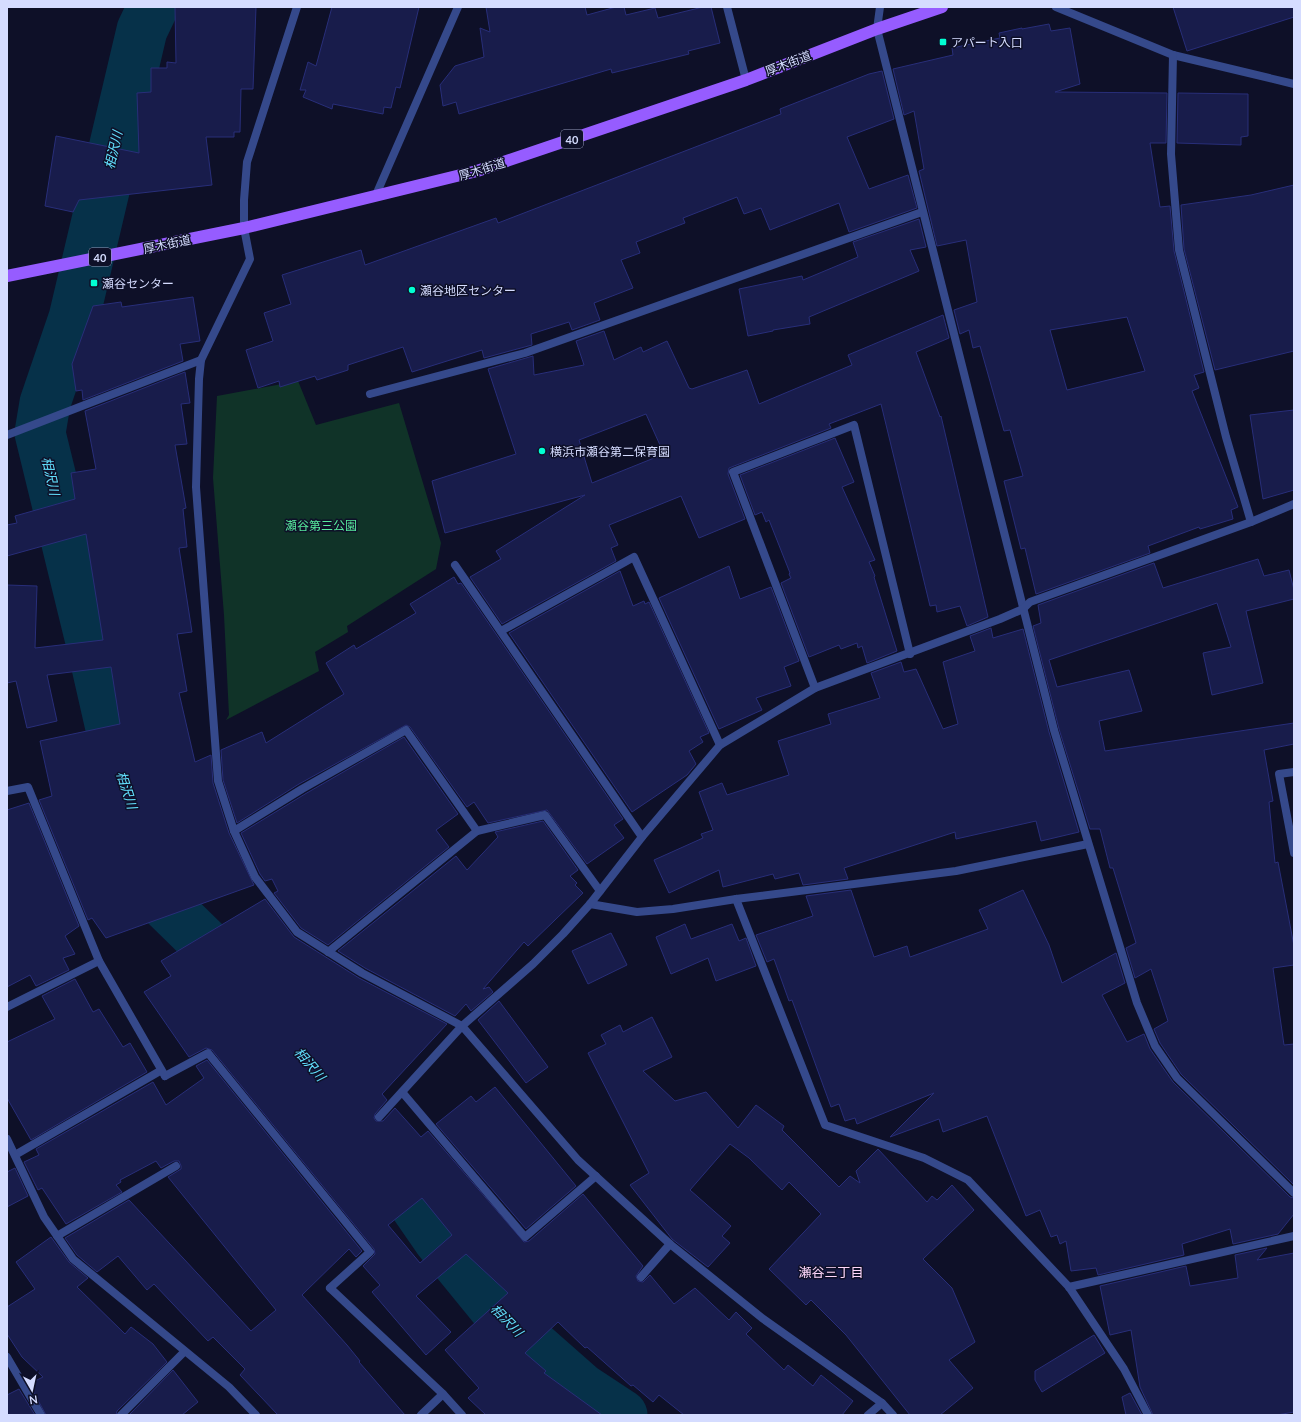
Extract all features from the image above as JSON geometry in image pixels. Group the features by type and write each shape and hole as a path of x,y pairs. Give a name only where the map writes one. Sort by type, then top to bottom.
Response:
{"main road":[{"name":"厚木街道","path":"7,276 244,228 477,171 746,80 877,28 942,7"}],"street":[{"path":"297,7 247,162 244,200 244,228 250,259 201,360 196,487 218,781 234,831 255,877 297,932 362,973 462,1026 578,1160 670,1244 762,1318 882,1403 893,1415"},
{"path":"375,197 458,7"},
{"path":"727,7 746,80"},
{"path":"880,7 877,28 922,212 1054,730 1137,1003 1155,1046 1177,1078 1294,1193"},
{"path":"1056,7 1173,55 1294,84"},
{"path":"1173,55 1171,154 1179,250 1226,436 1251,522"},
{"path":"370,394 525,353 922,212"},
{"path":"7,435 201,360"},
{"path":"815,688 733,472 854,425 910,654"},
{"path":"378,1117 462,1026 533,964 590,904 642,837 720,745 815,688 910,654 1023,609 1030,602 1251,522 1294,504"},
{"path":"501,631 634,557 720,745"},
{"path":"454,565 642,837"},
{"path":"234,831 302,789 406,730 477,831"},
{"path":"1294,772 1279,774 1294,853"},
{"path":"7,791 28,787 99,961 163,1074"},
{"path":"328,952 477,831 545,815 600,891"},
{"path":"590,904 637,912 673,909 736,899 956,871 1088,844"},
{"path":"736,899 825,1125 924,1158 968,1180 1069,1287 1124,1369 1148,1415"},
{"path":"7,1007 99,961"},
{"path":"15,1155 163,1074 208,1053 370,1252 330,1288 443,1394 462,1415"},
{"path":"402,1092 525,1237 596,1176"},
{"path":"7,1139 44,1217 73,1259 184,1352 229,1387 256,1415"},
{"path":"57,1236 176,1166"},
{"path":"1069,1287 1294,1236"},
{"path":"641,1277 670,1244"},
{"path":"120,1415 184,1352"},
{"path":"7,1357 41,1415"},
{"path":"421,1415 443,1394"},
{"path":"868,1415 882,1403"}],"green space":[{"name":"瀬谷第三公園","path":"298,381 316,425 399,403 441,543 436,569 347,626 348,632 315,652 319,671 226,720 229,715 224,615 213,478 217,396"}],"building":[{"path":"175,7 256,7 253,89 241,89 240,132 234,132 234,137 206,137 212,185 79,200 73,212 45,206 56,136 139,153 137,93 151,92 151,68 167,68 167,62 176,63"},
{"path":"332,7 419,7 400,88 396,87 391,108 384,107 383,114 333,104 332,109 303,97 306,90 300,90 308,62 316,66"},
{"path":"486,7 585,7 587,15 616,7 624,7 626,15 655,8 658,18 703,7 711,7 720,43 688,51 689,54 612,73 611,69 459,114 456,102 443,106 440,85 455,66 484,57 480,28 490,32"},
{"path":"1173,7 1294,7 1294,17 1187,51"},
{"path":"1049,24 1051,31 1070,28 1080,84 1055,92 1167,93 1166,143 1150,143 1160,207 1170,206 1174,251 1204,372 1194,375 1199,388 1192,391 1238,507 1231,510 1233,519 1200,529 1199,527 1148,546 1150,553 1036,594 1025,548 1021,549 1004,481 1023,476 1010,430 1004,431 980,346 973,348 969,330 960,334 954,310 977,302 966,240 937,246 919,171 924,169 914,111 904,115 893,69 953,55 952,48 1000,38 999,33","holes":["1127,317 1145,371 1067,390 1050,330"]},
{"path":"882,71 894,119 847,137 869,189 908,175 917,208 849,232 839,203 770,230 761,208 744,214 737,197 683,218 685,223 636,242 640,253 621,260 633,288 594,303 600,320 572,330 569,322 531,334 532,345 484,358 482,350 412,372 403,347 348,365 348,370 317,380 315,376 280,387 279,381 258,388 246,350 273,341 264,313 291,304 282,275 361,250 365,265 496,218 498,223 781,114 780,109 869,74"},
{"path":"1178,93 1248,94 1248,136 1241,137 1241,145 1177,143"},
{"path":"1294,185 1294,351 1215,370 1184,249 1181,205 1251,195"},
{"path":"919,219 926,247 910,250 919,271 809,317 810,324 748,336 739,289 802,276 803,280 858,257 853,242"},
{"path":"193,297 200,341 180,344 183,361 83,400 82,390 76,391 72,364 93,306 121,302 122,307"},
{"path":"943,315 949,338 916,352 940,417 941,416 988,617 967,626 960,606 937,612 936,605 930,606 881,404 829,424 831,428 729,468 728,474 745,519 699,538 681,496 609,525 618,545 611,548 616,561 502,624 470,577 501,559 496,551 585,495 445,533 432,481 516,454 488,369 533,356 534,375 584,365 576,341 604,331 614,360 641,347 643,352 667,341 689,388 692,389 747,370 759,404 852,365 848,355","holes":["646,414 664,454 592,483 579,440"]},
{"path":"185,372 190,403 181,404 187,444 175,445 186,508 183,509 187,547 179,548 192,632 177,634 187,691 179,693 195,762 211,755 213,783 229,833 254,885 106,938 92,918 88,920 39,800 52,796 40,741 120,724 111,667 47,675 57,721 27,728 16,681 7,683 7,585 37,586 35,648 103,640 86,534 7,556 7,525 17,523 15,516 75,499 71,473 96,469 85,411"},
{"path":"1294,410 1294,490 1263,499 1250,415"},
{"path":"835,438 854,482 842,487 875,560 869,562 875,576 874,577 897,651 867,663 862,646 858,648 857,643 841,649 839,645 809,657 781,583 791,578 790,573 769,520 766,522 762,512 755,515 740,475"},
{"path":"1258,559 1264,576 1289,570 1294,590 1294,599 1246,611 1263,683 1212,695 1203,653 1231,647 1217,603 1049,660 1057,687 1129,670 1142,711 1099,721 1105,751 1294,723 1294,744 1264,750 1273,801 1269,802 1275,863 1278,862 1294,946 1294,965 1273,968 1284,1045 1294,1044 1294,1185 1181,1074 1160,1043 1154,1029 1168,1021 1151,969 1135,978 1126,948 1136,943 1113,868 1110,868 1100,829 1090,829 1059,729 1033,626 1041,623 1038,605 1154,563 1163,588"},
{"path":"729,566 740,599 771,587 799,661 784,667 791,686 756,698 762,710 719,729 659,598"},
{"path":"620,571 633,606 644,601 645,604 649,602 709,733 700,737 703,742 689,751 696,764 687,775 632,812 509,633"},
{"path":"454,577 458,584 461,583 623,819 614,825 624,838 587,864 547,810 488,823 474,802 467,807 410,727 406,725 299,784 237,823 223,780 221,750 262,732 266,743 344,694 326,663 354,645 356,649 416,613 410,604"},
{"path":"991,628 993,638 1023,629 1049,732 1079,832 1041,841 1036,821 956,839 955,832 844,868 848,879 803,885 799,873 775,879 773,874 723,887 719,870 669,893 654,860 703,838 701,834 713,830 699,792 722,783 727,795 789,775 778,741 831,724 828,714 880,698 871,673 901,662 904,672 916,669 943,729 958,724 943,662 975,651 970,636"},
{"path":"404,737 458,814 436,830 449,847 328,945 301,928 274,893 278,891 272,879 265,881 260,874 241,833"},
{"path":"29,803 79,926 65,936 75,954 63,958 69,970 36,986 30,975 7,987 7,810"},
{"path":"543,821 578,870 570,876 577,883 575,885 583,893 528,946 524,942 483,989 489,987 493,992 471,1011 466,1004 455,1016 365,968 338,951 456,856 467,870 498,837 495,832"},
{"path":"851,890 874,957 907,946 910,957 988,929 979,910 1023,890 1049,945 1062,983 1116,953 1125,983 1102,995 1127,1042 1144,1034 1150,1049 1173,1082 1290,1197 1294,1198 1294,1214 1278,1234 1233,1244 1230,1229 1182,1244 1184,1255 1098,1275 1096,1268 1071,1271 1066,1241 1060,1244 1057,1235 1051,1237 1040,1210 1026,1216 987,1116 943,1132 939,1119 890,1137 934,1093 857,1124 855,1118 845,1121 839,1104 831,1107 792,1000 789,1001 774,959 767,962 756,935 813,916 806,896"},
{"path":"265,899 294,937 359,978 447,1024 382,1094 387,1100 375,1114 374,1118 376,1121 383,1121 395,1108 421,1137 428,1131 524,1242 529,1241 583,1194 643,1266 636,1276 638,1281 643,1282 650,1275 674,1304 695,1288 729,1320 736,1312 752,1328 746,1334 784,1370 788,1365 813,1386 821,1375 853,1401 842,1415 684,1415 659,1395 653,1402 633,1385 631,1386 587,1347 585,1348 558,1322 525,1353 546,1371 544,1373 602,1415 486,1415 468,1398 479,1388 445,1350 508,1293 466,1254 416,1296 451,1332 426,1355 372,1292 380,1285 363,1266 375,1254 374,1249 212,1050 206,1048 189,1057 144,992 171,976 161,961","holes":["422,1198 452,1235 420,1263 388,1225"]},
{"path":"685,924 691,939 732,924 739,941 746,938 756,966 716,981 708,958 671,974 656,937"},
{"path":"611,933 627,965 588,984 572,951"},
{"path":"75,979 93,1012 99,1009 123,1047 130,1043 147,1072 31,1140 7,1098 7,1042 55,1019 42,996"},
{"path":"499,1001 548,1067 526,1083 478,1020"},
{"path":"652,1017 672,1057 643,1071 675,1101 706,1092 738,1128 756,1105 784,1126 782,1130 839,1187 850,1176 860,1183 856,1171 878,1149 927,1202 932,1196 937,1200 952,1185 974,1210 923,1259 952,1288 975,1342 949,1360 973,1388 940,1415 910,1415 846,1335 811,1300 806,1305 769,1269 821,1214 789,1182 782,1190 749,1158 730,1144 690,1190 731,1226 722,1236 730,1243 708,1267 672,1239 630,1185 649,1173 588,1053 606,1044 601,1035 620,1025 623,1032"},
{"path":"207,1060 362,1251 356,1257 349,1249 302,1295 347,1345 360,1361 359,1362 405,1415 278,1415 240,1375 245,1369 213,1337 208,1341 154,1284 147,1290 118,1256 97,1272 77,1255 65,1238 129,1200 251,1331 276,1310 168,1177 181,1169 179,1161 174,1161 161,1168 156,1161 120,1180 121,1182 116,1185 122,1192 66,1224 42,1188 38,1190 24,1162 39,1155 36,1149 153,1082 166,1105 204,1078 196,1066"},
{"path":"495,1087 576,1186 526,1229 436,1124 471,1096 476,1102"},
{"path":"15,1168 28,1196 7,1207 7,1172"},
{"path":"51,1237 69,1262 88,1278 77,1287 125,1334 131,1327 153,1344 167,1362 117,1411 116,1415 46,1415 29,1384 43,1377 22,1357 7,1334 7,1307 35,1289 16,1262"},
{"path":"1267,1248 1257,1260 1294,1253 1294,1412 1277,1415 1153,1415 1140,1387 1131,1330 1110,1335 1100,1286 1186,1266 1190,1286 1238,1278 1235,1255"},
{"path":"1094,1335 1105,1353 1042,1392 1035,1380 1035,1371"},
{"path":"173,1370 198,1402 182,1415 129,1415"},
{"path":"19,1389 35,1415 7,1415 7,1395"},
{"path":"1130,1393 1142,1415 1126,1415 1122,1397"}],"waterway":[{"name":"相沢川","path":"153,7 142,30 74,318 45,403 40,433 95,658 121,772 164,903 212,950 246,990"},
{"name":"相沢川","path":"374,1146 439,1240 505,1321 581,1388 622,1415"}],"place":[{"name":"アパート入口","path":"943,42"},
{"name":"瀬谷センター","path":"94,283"},
{"name":"瀬谷地区センター","path":"412,290"},
{"name":"横浜市瀬谷第二保育園","path":"542,451"}],"district":[{"name":"瀬谷三丁目","path":"831,1272"}]}
